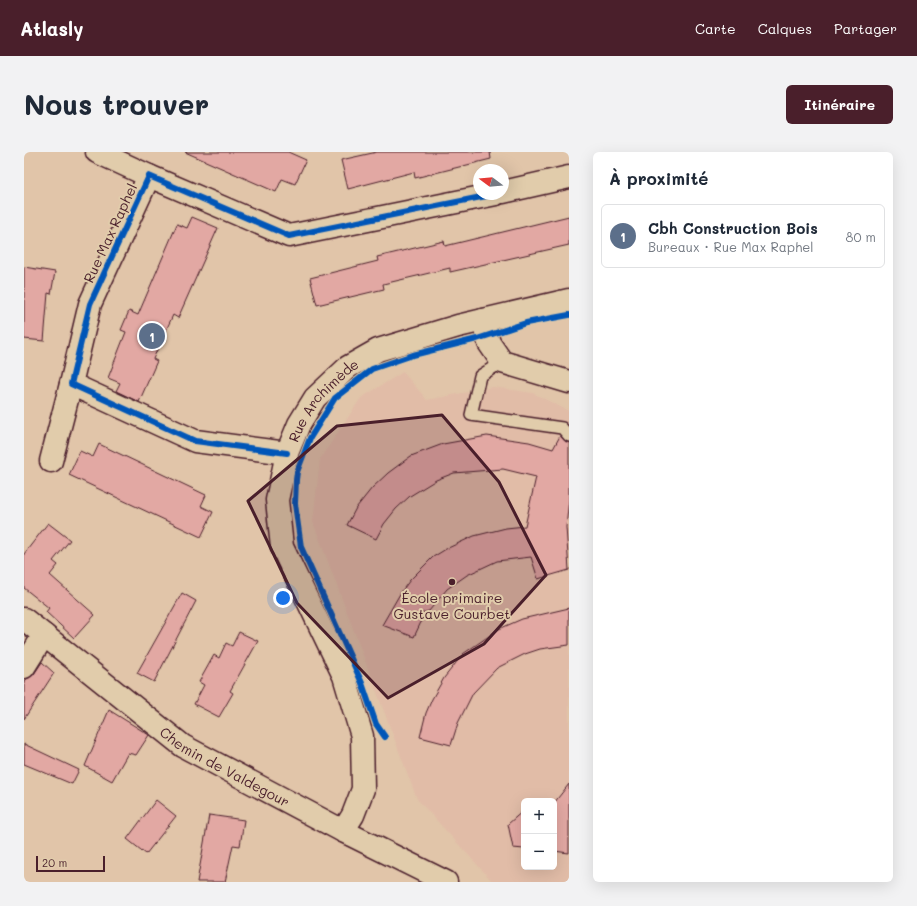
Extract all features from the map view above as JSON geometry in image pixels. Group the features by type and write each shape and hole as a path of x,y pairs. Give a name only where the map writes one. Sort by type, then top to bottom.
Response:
{"street":[{"name":"Rue Max Raphel","path":"97,152 289,236 473,199"},
{"name":"Rue Max Raphel","path":"51,461 90,304 149,176"},
{"path":"509,191 569,177"},
{"name":"Rue Archimède","path":"343,831 353,815 363,789 362,736 344,676 282,547 277,500 287,453 299,424 315,398 348,366 378,350 482,320 569,300"},
{"path":"482,320 490,343 502,362 569,382"},
{"path":"71,384 195,441 287,453"},
{"name":"Chemin de Valdegour","path":"24,618 183,746 343,831 446,882"},
{"path":"24,666 44,635"}],"lane":[{"path":"502,362 480,376 471,415 562,428 569,436"}],"highlighted area":[{"path":"442,415 499,482 546,575 484,644 388,698 297,603 248,501 337,426"}],"shaded area":[{"name":"École primaire Gustave Courbet","path":"403,372 427,400 493,387 533,393 569,411 569,882 493,882 417,799 313,522 320,459 361,398"}],"building":[{"path":"185,152 288,152 306,160 295,184 282,179 276,192"},
{"path":"377,152 490,152 491,159 415,178 414,172 348,189 341,160"},
{"path":"569,216 569,245 450,272 450,268 383,284 384,289 317,305 310,278 378,261 377,257 444,241 445,246"},
{"path":"192,217 218,228 178,318 173,315 153,359 157,361 139,402 116,391 120,383 108,378 126,332 121,330 129,311 138,315 177,224 187,228"},
{"path":"24,267 55,272 51,294 48,293 44,341 24,339"},
{"path":"487,436 529,442 553,449 560,436 569,443 569,499 566,527 569,570 538,579 531,557 497,561 467,575 447,589 429,611 421,613 422,620 414,637 382,625 401,592 410,580 433,557 474,536 506,528 525,526 536,477 503,469 454,473 436,480 410,496 396,509 384,524 376,539 347,525 356,508 372,488 388,473 411,456 443,444"},
{"path":"99,444 206,495 201,506 213,512 201,537 69,475 80,451 93,457"},
{"path":"48,523 70,540 53,561 58,565 50,575 95,615 74,638 46,612 49,608 24,588 24,554"},
{"path":"182,593 196,601 154,682 137,673"},
{"path":"569,608 569,645 540,649 525,654 497,668 473,693 458,723 451,745 420,737 426,713 432,699 444,678 463,654 499,629 522,619"},
{"path":"239,632 258,641 230,691 233,693 219,717 194,704 204,685 199,682 214,655 219,658 226,643 232,646"},
{"path":"42,662 54,673 24,719 24,681 34,674"},
{"path":"109,710 149,735 136,755 128,753 112,781 85,766"},
{"path":"24,744 79,770 72,784 24,764"},
{"path":"569,784 569,853 557,851 557,799"},
{"path":"156,800 176,816 146,854 127,839"},
{"path":"521,813 521,849 513,848 508,824"},
{"path":"209,815 244,820 240,846 233,845 225,882 197,882"}],"cycle path":[{"path":"287,453 195,441 71,384 90,304 149,176 289,236 473,199"},
{"path":"385,737 376,724 362,683 301,547 295,504 296,480 297,472 310,438 335,398 372,369 413,355 477,339 526,323 569,315"}],"place":[{"name":"Cbh Construction Bois","path":"152,336"},
{"name":"École primaire Gustave Courbet","path":"452,582"}]}
